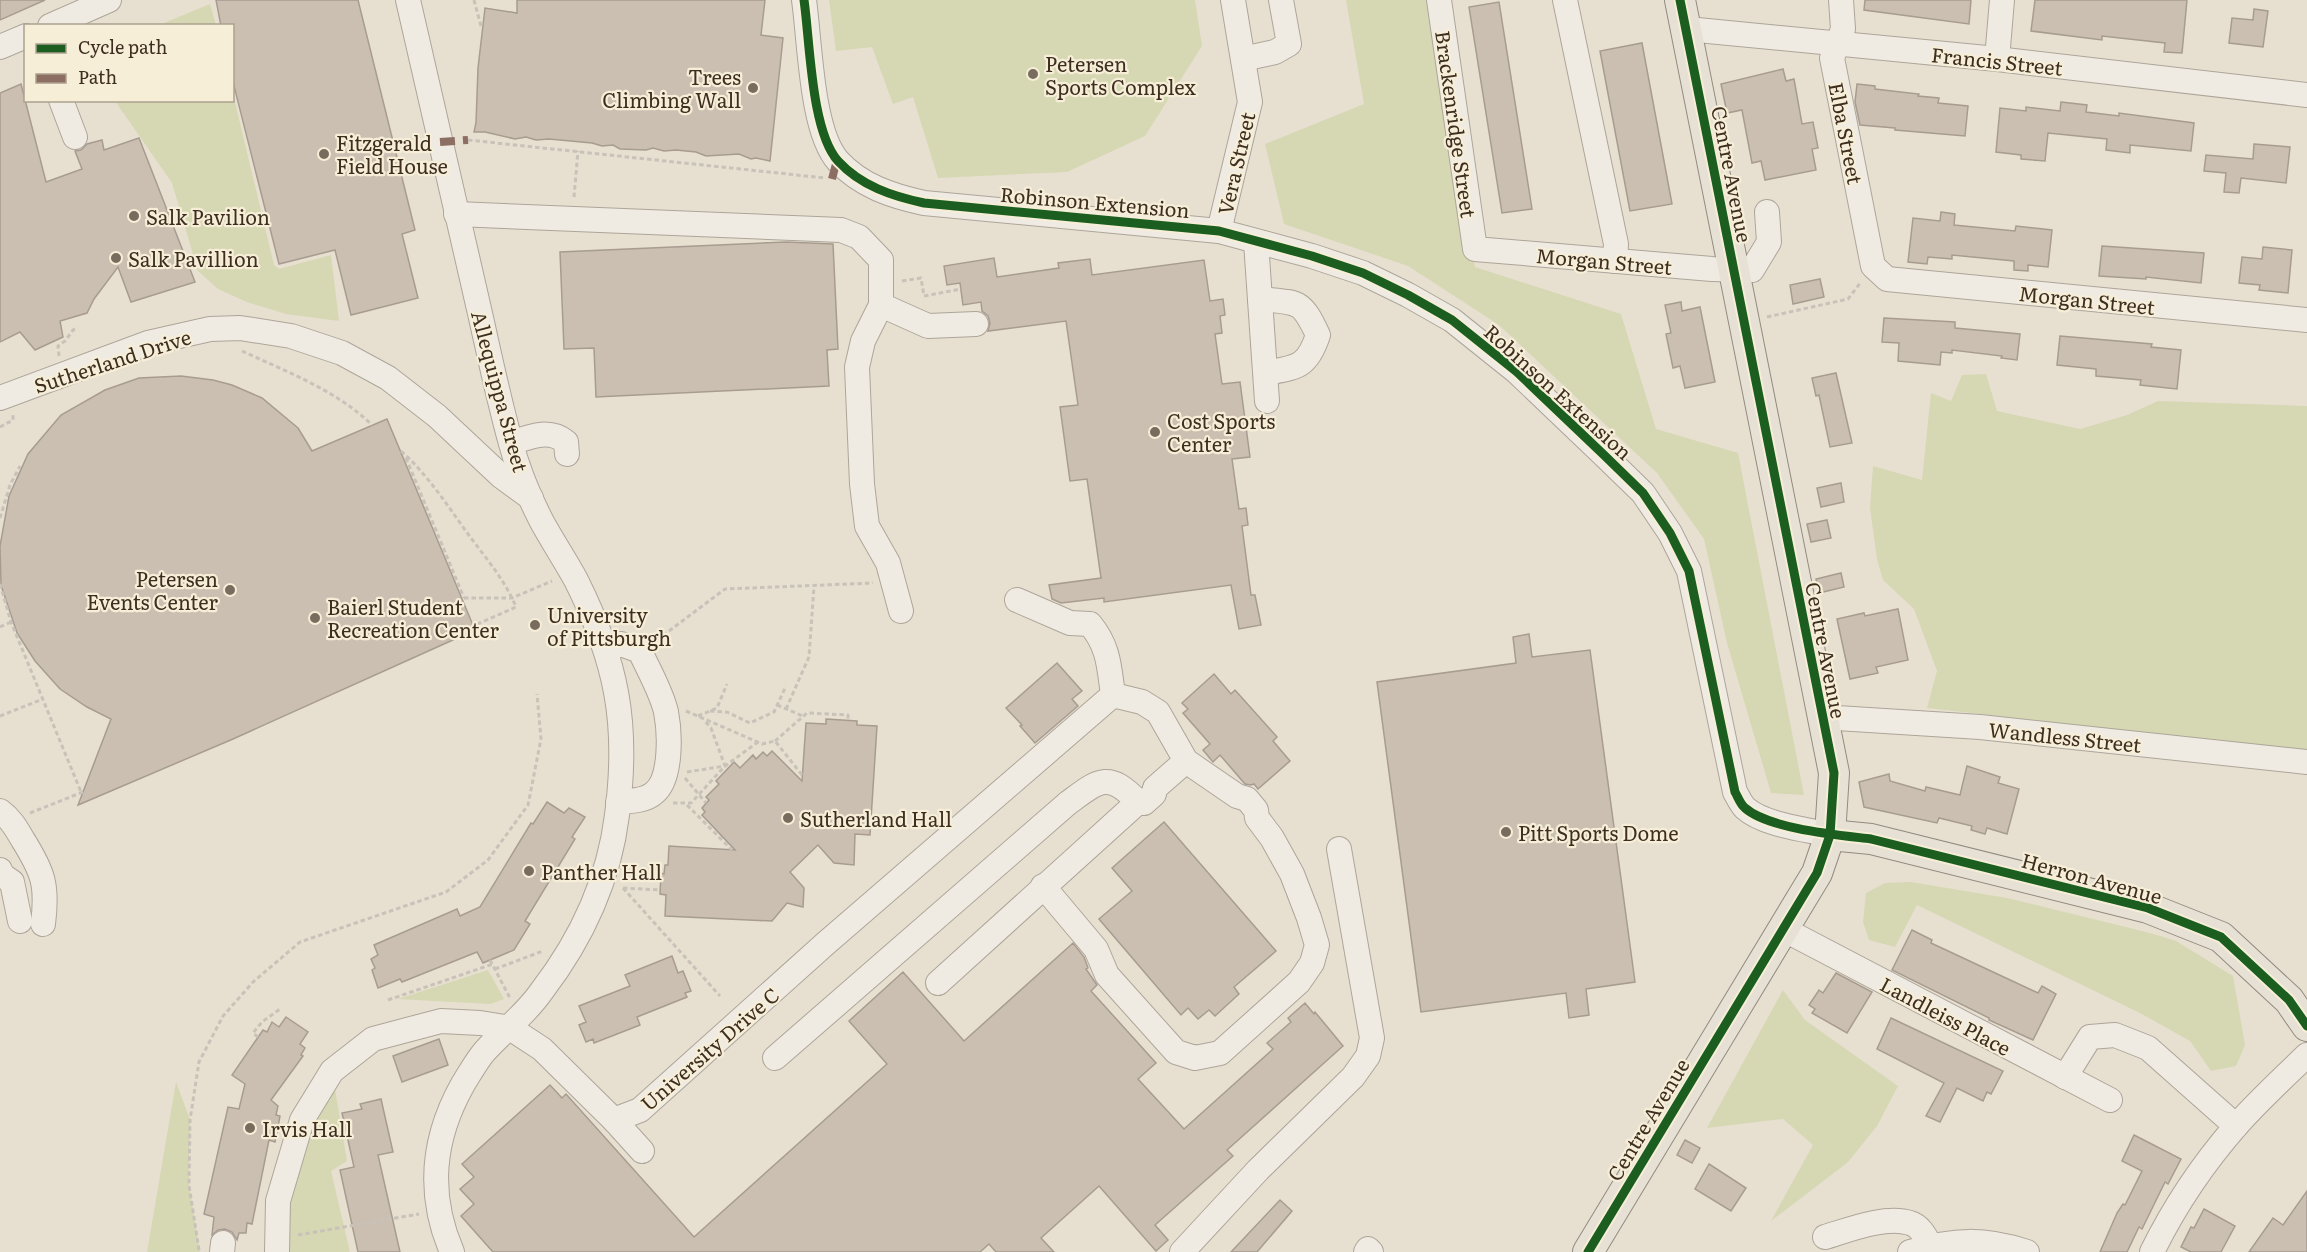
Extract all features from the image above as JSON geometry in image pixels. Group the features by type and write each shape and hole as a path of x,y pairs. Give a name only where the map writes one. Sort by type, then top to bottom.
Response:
{"main road":[{"name":"Centre Avenue","path":"1588,1252 1817,873 1830,835 1834,773 1821,717 1680,0"},
{"name":"Herron Avenue","path":"1830,835 1871,838 2148,908 2222,937 2289,1000 2307,1026"}],"street":[{"path":"55,24 109,0"},
{"name":"Allequippa Street","path":"408,0 511,443 540,519 577,582 606,650 616,685 622,738 618,802 612,846 590,913 570,951 543,990 525,1013 484,1052 453,1102 442,1137 435,1171 436,1198 441,1224 452,1252"},
{"path":"804,0 819,116 835,169"},
{"name":"Vera Street","path":"1219,231 1250,102 1233,0"},
{"path":"1243,59 1275,52 1289,44 1281,0"},
{"name":"Brackenridge Street","path":"1439,0 1475,249"},
{"path":"1565,0 1616,244 1615,261"},
{"name":"Elba Street","path":"1841,0 1843,29 1832,58 1873,266"},
{"path":"1997,59 2002,0"},
{"name":"Francis Street","path":"1687,29 1997,59 2307,95"},
{"path":"0,47 24,37"},
{"path":"62,102 75,137"},
{"name":"Robinson Extension","path":"835,169 893,196 924,203 1219,231 1312,256 1363,273 1452,320 1517,372 1643,493 1670,533 1689,571 1735,792 1743,807 1776,823 1830,835"},
{"path":"1734,271 1752,270 1769,242 1767,213"},
{"path":"456,214 841,230 859,237 880,260 881,305 863,341 857,367 862,484 867,526 888,563 901,611"},
{"path":"1256,242 1268,401"},
{"name":"Morgan Street","path":"1475,249 1734,271"},
{"name":"Morgan Street","path":"1873,266 1887,279 2307,320"},
{"path":"1260,299 1293,302 1307,311 1318,335 1312,354 1295,367 1266,374"},
{"path":"881,305 928,326 976,324"},
{"name":"Sutherland Drive","path":"0,398 148,343 210,329 240,328 291,336 342,353 388,378 437,416 501,476 531,498"},
{"path":"511,443 534,435 557,435 566,442 567,454"},
{"path":"1017,600 1070,622 1090,624 1107,650 1113,694 1142,702 1158,712 1185,761 1237,796 1239,806 1250,816 1257,818 1272,838 1292,874 1317,945 1312,963 1299,982 1220,1053 1195,1058 1176,1052 1107,975 1096,949 1043,886"},
{"path":"606,650 621,644 640,651 666,711 669,746 666,773 655,793 637,801 618,802"},
{"name":"University Drive C","path":"621,1118 640,1110 1113,694"},
{"name":"Wandless Street","path":"1821,717 1980,727 2307,762"},
{"path":"938,983 1043,886 1185,761"},
{"path":"775,1058 1068,803 1094,784 1109,781 1146,795"},
{"path":"0,811 11,819 41,869 46,902 32,923 12,882 1,874"},
{"path":"1182,1252 1258,1170 1353,1077 1368,1056 1372,1038 1340,849"},
{"name":"Landleiss Place","path":"1783,929 2110,1100"},
{"path":"284,1244 278,1201 302,1120 332,1071 372,1039 441,1021 480,1023 510,1028 542,1049 621,1118 647,1146"},
{"path":"2065,1077 2090,1037 2115,1035 2148,1048 2236,1126"},
{"path":"2152,1252 2165,1225 2195,1179 2236,1126 2307,1055"},
{"path":"1825,1237 1860,1226 1894,1221 1911,1223 1923,1231 1921,1250 1979,1240 2027,1252"}],"path":[{"path":"474,0 481,26"},
{"path":"468,140 578,152 835,169"},
{"path":"574,196 578,152"},
{"path":"897,281 921,278 924,296 961,288"},
{"path":"1762,318 1848,299"},
{"path":"240,350 309,382 353,407 372,425"},
{"path":"401,452 423,473 498,575 516,607 473,626"},
{"path":"405,455 464,598"},
{"path":"0,518 10,485 20,466"},
{"path":"460,594 464,598 512,598 552,581"},
{"path":"650,645 725,589 877,583"},
{"path":"0,584 10,622 82,792 24,816"},
{"path":"786,709 809,657 814,585"},
{"path":"0,627 10,622"},
{"path":"698,716 717,708 727,684"},
{"path":"711,711 727,712 750,723 774,712 786,686"},
{"path":"200,1252 189,1185 190,1120 199,1062 224,1016 253,982 300,942 446,892 488,860 528,806 541,739 537,694"},
{"path":"0,716 43,699"},
{"path":"777,705 802,716"},
{"path":"676,707 758,742 768,744 775,741 807,713 848,715 848,721"},
{"path":"703,718 711,728 724,766"},
{"path":"775,741 802,775"},
{"path":"666,804 691,804 724,766 758,742"},
{"path":"706,803 681,772 724,766"},
{"path":"685,803 732,850"},
{"path":"615,887 660,891"},
{"path":"623,888 720,996"},
{"path":"495,969 545,951"},
{"path":"490,960 513,1004"},
{"path":"388,1000 493,964"},
{"path":"258,1037 253,1033 262,1022 280,1009"},
{"path":"284,1244 424,1213"}],"green space":[{"name":"Petersen Sports Complex","path":"829,0 1195,0 1202,46 1145,136 1067,172 938,178 913,97 893,104 872,47 836,51"},
{"path":"1346,0 1432,0 1438,60 1475,267 1621,314 1656,429 1738,453 1804,795 1771,793 1727,643 1704,539 1657,473 1499,325 1408,266 1284,224 1265,144 1364,104"},
{"path":"210,4 216,24 161,24"},
{"path":"234,98 274,265 279,269 331,255 339,321 286,314 247,302 218,289 198,271 172,183 116,102 234,102"},
{"path":"1986,374 1997,411 2080,429 2127,415 2158,401 2307,406 2307,751 1927,708 1937,671 1914,609 1883,580 1877,559 1870,508 1873,466 1922,480 1931,393 1951,401 1962,375"},
{"path":"1911,882 2007,898 2176,941 2233,976 2245,1045 2236,1066 2211,1071 2190,1041 2140,1013 1917,905 1895,947 1869,940 1863,922 1866,893 1885,883"},
{"path":"488,970 504,999 490,1004 398,999"},
{"path":"1783,990 1805,1020 1898,1086 1877,1126 1848,1162 1771,1221 1813,1145 1783,1119 1707,1128"},
{"path":"332,1071 347,1161 331,1171 350,1252 277,1252 278,1201"},
{"path":"176,1082 190,1120 189,1185 200,1252 147,1252"}],"building":[{"path":"0,0 45,0 0,20"},
{"name":"Fitzgerald Field House","path":"216,0 358,0 415,230 402,234 418,298 351,315 335,250 279,264 234,86 234,24 221,24"},
{"path":"517,0 765,0 761,35 783,38 770,161 751,159 739,154 706,156 696,152 664,151 653,148 620,149 613,145 602,146 549,139 536,140 526,137 515,139 485,132 474,132 485,8 517,13"},
{"path":"1865,0 1971,0 1969,24 1864,10"},
{"path":"2035,0 2187,0 2182,53 2164,52 2165,43 2102,36 2102,40 2031,31"},
{"path":"1499,2 1532,209 1502,213 1469,7"},
{"path":"2254,9 2268,11 2263,47 2229,43 2232,18 2253,20"},
{"path":"1642,43 1672,204 1630,211 1600,51"},
{"path":"1783,69 1786,81 1794,79 1802,124 1813,122 1818,148 1812,149 1816,170 1765,180 1761,161 1752,163 1742,110 1727,113 1721,84"},
{"path":"21,84 46,182 82,169 75,151 81,150 87,144 102,140 104,150 139,138 195,282 131,302 118,267 94,299 87,313 60,321 63,337 35,350 20,332 0,342 0,93"},
{"path":"1857,84 1875,86 1875,89 1939,98 1938,103 1968,106 1965,136 1860,125 1855,102"},
{"path":"2061,102 2087,105 2086,112 2119,116 2119,113 2194,123 2191,151 2130,145 2130,153 2106,150 2107,139 2048,133 2045,161 2021,159 2021,155 1996,152 2000,108 2026,111 2026,107 2060,111"},
{"path":"2254,144 2290,147 2286,183 2241,178 2239,193 2224,192 2226,173 2204,171 2206,155 2253,159"},
{"path":"1941,212 1955,214 1954,225 2015,231 2016,226 2052,230 2048,267 2028,265 2028,271 2014,270 2014,261 1952,255 1952,259 1928,257 1927,264 1908,262 1913,218 1940,221"},
{"path":"786,242 833,244 838,349 827,350 829,386 596,397 594,348 564,349 560,252"},
{"path":"2102,246 2204,253 2201,283 2146,277 2146,279 2099,276"},
{"path":"2263,247 2292,250 2288,293 2259,290 2260,285 2239,283 2242,257 2262,259"},
{"name":"Cost Sports Center","path":"994,258 997,277 1059,268 1058,263 1090,259 1092,275 1204,260 1210,301 1223,299 1225,315 1220,316 1222,333 1215,334 1222,384 1240,382 1250,457 1232,459 1239,509 1246,508 1248,525 1242,526 1251,595 1255,595 1261,625 1239,629 1231,585 1104,602 1104,598 1061,603 1052,599 1049,585 1101,578 1087,479 1070,481 1060,407 1078,405 1066,321 988,331 990,323 988,316 982,311 981,302 963,305 960,283 947,285 944,266"},
{"path":"1820,279 1824,297 1793,304 1790,285"},
{"path":"1681,302 1682,311 1700,307 1715,382 1685,388 1680,366 1673,368 1666,334 1671,333 1665,305"},
{"path":"1884,318 1955,322 1955,328 2020,334 2017,360 1952,350 1952,353 1941,352 1940,365 1898,361 1899,343 1882,342"},
{"path":"2060,336 2152,344 2151,347 2181,350 2177,389 2140,385 2141,380 2096,376 2096,369 2057,365"},
{"path":"1836,373 1852,443 1830,447 1819,395 1816,396 1812,378"},
{"name":"Petersen Events Center","path":"181,376 232,385 262,398 298,428 312,451 387,419 475,630 233,739 78,805 111,719 87,707 60,689 35,661 17,633 1,585 0,546 9,496 28,454 61,415 105,390 139,378"},
{"path":"1841,483 1844,502 1821,507 1817,488"},
{"path":"1827,520 1831,538 1811,542 1807,524"},
{"path":"1841,573 1844,587 1819,593 1816,579"},
{"path":"1898,609 1908,660 1876,667 1878,673 1850,679 1837,619"},
{"name":"Pitt Sports Dome","path":"1529,634 1532,657 1590,650 1635,982 1586,989 1589,1015 1569,1018 1566,993 1421,1012 1377,682 1516,663 1513,637"},
{"path":"1057,663 1082,691 1072,699 1078,706 1035,743 1006,708"},
{"path":"1214,674 1231,694 1235,690 1277,737 1273,741 1290,761 1258,789 1254,784 1245,784 1220,755 1213,762 1203,750 1210,744 1183,713 1188,709 1182,703"},
{"name":"Sutherland Hall","path":"826,719 857,721 857,725 877,726 870,835 855,834 854,865 834,863 818,845 790,872 804,888 803,907 787,903 772,921 665,916 666,895 660,894 661,873 664,874 665,865 668,865 669,846 735,850 702,815 705,812 702,808 709,800 706,797 719,784 716,781 734,762 740,768 753,755 756,759 763,752 767,756 772,751 802,781 806,723 826,724"},
{"path":"1967,766 2000,777 1998,783 2019,789 2007,834 1987,828 1985,834 1971,830 1972,826 1939,818 1937,823 1864,807 1859,782 1889,774 1890,781 1925,791 1926,787 1960,795"},
{"name":"Panther Hall","path":"547,802 564,813 569,808 585,817 572,837 575,839 525,921 530,924 514,950 483,963 477,952 402,982 400,979 378,988 372,970 375,968 371,959 378,955 374,945 457,909 460,916 480,907 531,823 533,824"},
{"path":"1164,822 1276,951 1234,987 1239,994 1215,1016 1209,1010 1198,1019 1188,1008 1181,1015 1099,919 1132,891 1112,868"},
{"path":"1912,930 1932,940 1931,943 2038,993 2042,986 2056,994 2033,1040 1892,970"},
{"path":"1073,943 1084,957 1088,968 1086,969 1097,985 1091,991 1156,1063 1138,1079 1184,1129 1273,1049 1267,1043 1291,1022 1288,1018 1305,1003 1343,1046 1227,1150 1233,1156 1155,1225 1168,1240 1156,1251 1099,1186 1041,1238 1054,1252 996,1252 989,1244 980,1252 493,1252 461,1216 474,1204 460,1189 474,1177 462,1164 550,1085 562,1098 566,1094 694,1237 887,1064 849,1021 903,972 964,1041"},
{"path":"672,956 678,973 683,971 691,991 685,993 687,997 637,1017 640,1025 594,1043 593,1039 586,1042 579,1025 586,1022 579,1006 630,986 625,975"},
{"path":"1836,973 1872,992 1847,1033 1812,1013 1815,1009 1809,1005 1819,990 1823,993"},
{"name":"Irvis Hall","path":"286,1017 308,1032 300,1044 305,1048 301,1055 303,1056 271,1100 278,1106 276,1115 280,1116 275,1142 269,1140 252,1224 247,1223 246,1233 239,1233 237,1240 232,1232 225,1229 218,1230 212,1235 214,1217 204,1214 228,1107 239,1109 245,1084 232,1075 263,1030 267,1032 272,1022 279,1027"},
{"path":"1891,1018 2003,1071 1991,1094 1987,1092 1983,1101 1957,1088 1940,1122 1926,1116 1944,1083 1877,1049"},
{"path":"439,1039 448,1065 402,1082 393,1056"},
{"path":"381,1099 393,1152 378,1155 400,1252 358,1252 340,1170 354,1167 342,1113 362,1109 360,1104"},
{"path":"2134,1135 2181,1159 2168,1184 2165,1182 2142,1229 2139,1227 2127,1252 2100,1252 2117,1213 2123,1204 2125,1205 2142,1171 2122,1161"},
{"path":"1685,1140 1700,1148 1692,1163 1677,1155"},
{"path":"1709,1164 1746,1188 1731,1211 1695,1189"},
{"path":"2307,1191 2307,1252 2249,1252 2273,1218 2283,1225"},
{"path":"1280,1200 1292,1211 1257,1252 1231,1252"},
{"path":"2204,1209 2235,1226 2221,1252 2191,1252 2181,1247 2191,1227 2194,1228"}],"marked path":[{"path":"440,142 468,140"},
{"path":"832,179 837,160"}],"cycle path":[{"path":"804,0 813,85 822,129 829,147 847,170 878,189 924,203 1219,231 1312,256 1363,273 1408,295 1452,320 1517,372 1643,493 1670,533 1689,571 1735,792 1745,808 1756,815 1787,826 1871,839 2148,908 2221,937 2289,1000 2307,1026"},
{"path":"1588,1252 1817,873 1830,835 1834,773 1680,0"}],"place":[{"name":"Petersen Sports Complex","path":"1033,74"},
{"name":"Trees Climbing Wall","path":"753,88"},
{"name":"Fitzgerald Field House","path":"324,154"},
{"name":"Salk Pavilion","path":"134,216"},
{"name":"Salk Pavillion","path":"116,258"},
{"name":"Cost Sports Center","path":"1155,432"},
{"name":"Petersen Events Center","path":"230,590"},
{"name":"Baierl Student Recreation Center","path":"315,618"},
{"name":"University of Pittsburgh","path":"535,625"},
{"name":"Sutherland Hall","path":"788,818"},
{"name":"Pitt Sports Dome","path":"1506,832"},
{"name":"Panther Hall","path":"529,871"},
{"name":"Irvis Hall","path":"250,1128"}]}
